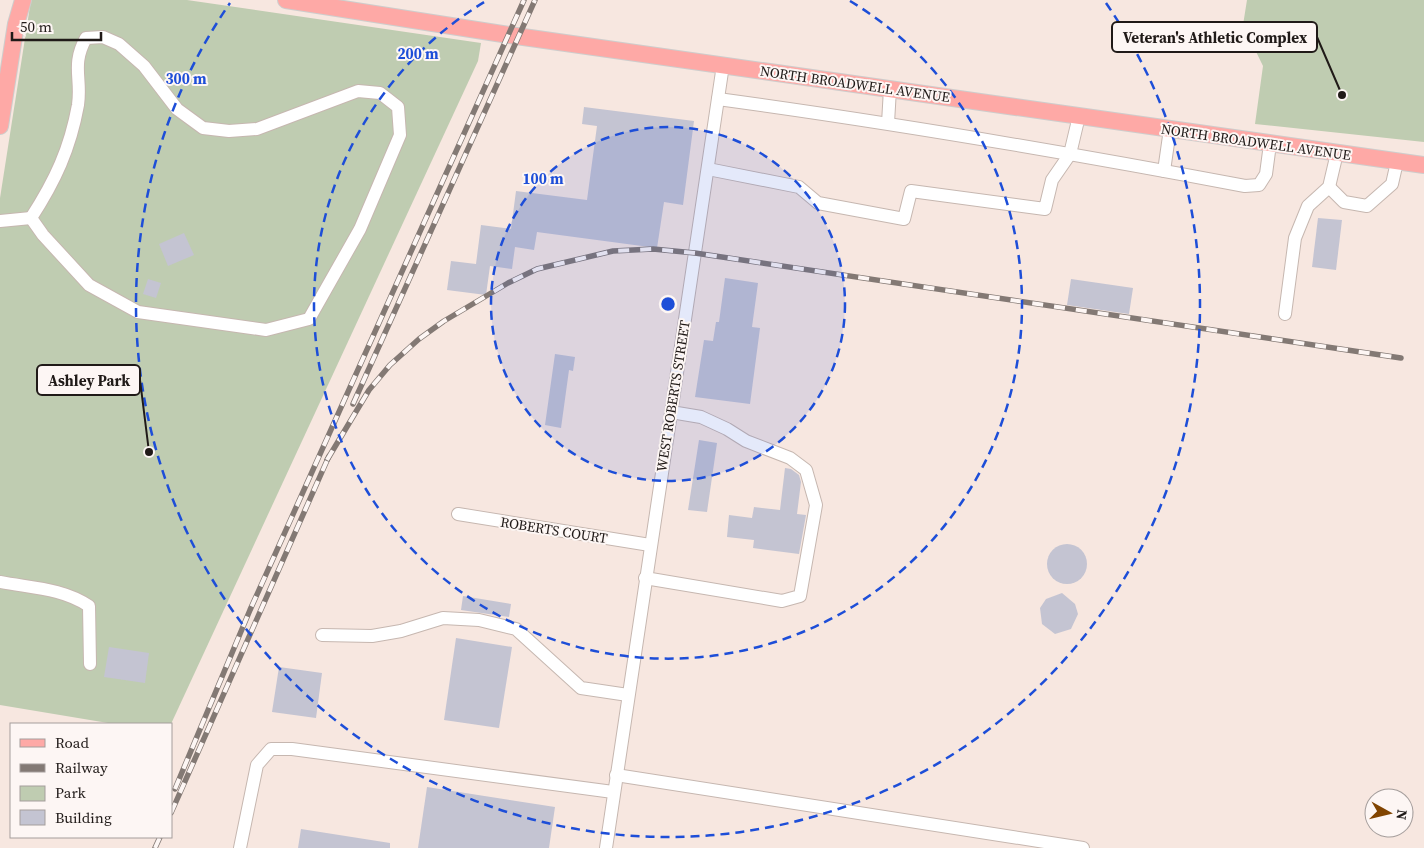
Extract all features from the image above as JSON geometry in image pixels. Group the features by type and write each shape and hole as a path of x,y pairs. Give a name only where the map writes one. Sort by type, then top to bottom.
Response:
{"main road":[{"path":"0,126 16,24 22,0"},
{"name":"NORTH BROADWELL AVENUE","path":"286,0 381,7 509,35 1424,166"}],"street":[{"path":"104,37 119,44 144,66 178,109 203,128 229,131 257,129 358,91 380,93 398,107 400,134 360,229 309,319 266,330 138,312 89,285 31,218 50,188 68,151 78,103 77,53 86,38 104,37"},
{"name":"WEST ROBERTS STREET","path":"606,848 723,65"},
{"path":"888,123 890,89"},
{"path":"718,99 888,123 1245,186 1259,185 1266,174 1270,144"},
{"path":"708,169 799,187 818,203 904,219 911,191 1045,209 1052,180 1070,154 1078,116"},
{"path":"1164,171 1170,130"},
{"path":"1285,314 1295,238 1308,206 1329,187 1337,153"},
{"path":"1329,187 1344,202 1367,206 1392,184 1396,162"},
{"path":"0,221 31,218"},
{"path":"645,578 782,601 800,596 816,505 806,470 790,458 746,441 701,416 670,412"},
{"name":"ROBERTS COURT","path":"458,514 650,545"},
{"path":"0,582 45,589 76,597 89,606 90,664"},
{"path":"322,635 372,636 400,631 444,618 479,620 516,629 581,688 628,695"},
{"path":"240,848 256,765 271,749 292,749 613,792"},
{"path":"616,775 1083,848"}],"green space":[{"path":"31,0 187,0 481,43 478,61 171,723 108,723 0,705 0,198"},
{"path":"1247,0 1424,0 1424,142 1255,124 1263,66 1243,25"}],"building":[{"path":"584,107 694,121 683,205 664,202 657,248 537,232 534,250 515,247 512,269 490,266 486,295 447,290 451,261 476,264 481,225 511,229 516,191 587,200 597,126 582,124"},
{"path":"1318,218 1342,220 1336,270 1312,267"},
{"path":"184,233 194,255 168,266 159,244"},
{"path":"725,278 758,283 752,327 760,328 750,404 695,397 704,340 713,341 716,322 719,322"},
{"path":"148,279 161,283 156,298 143,294"},
{"path":"1071,279 1133,288 1129,314 1067,305"},
{"path":"555,354 575,357 573,371 569,370 561,428 545,425"},
{"path":"699,440 717,443 707,512 688,510"},
{"path":"785,468 791,469 799,475 801,482 797,514 806,515 799,554 753,548 754,540 727,537 729,515 752,518 754,507 780,510"},
{"path":"1067,544 1081,550 1087,564 1081,578 1067,584 1053,578 1047,564 1053,550"},
{"path":"1062,593 1075,604 1078,614 1071,629 1055,634 1042,624 1040,608 1046,599"},
{"path":"463,596 511,604 509,617 461,610"},
{"path":"456,638 512,647 499,728 444,720"},
{"path":"109,647 149,653 145,683 104,677"},
{"path":"279,667 322,673 316,718 272,712"},
{"path":"427,787 555,807 549,848 418,848"},
{"path":"301,829 390,843 390,848 298,848"}],"railway":[{"path":"175,789 250,610 524,0"},
{"path":"353,404 535,0"},
{"path":"327,460 369,390 390,365 419,339 444,321 508,283 537,269 613,251 653,249 695,253 1401,358"},
{"path":"172,811 329,456"},
{"path":"155,848 160,838"}],"place":[{"name":"Veteran's Athletic Complex","path":"1342,95"},
{"name":"Ashley Park","path":"149,452"}]}
